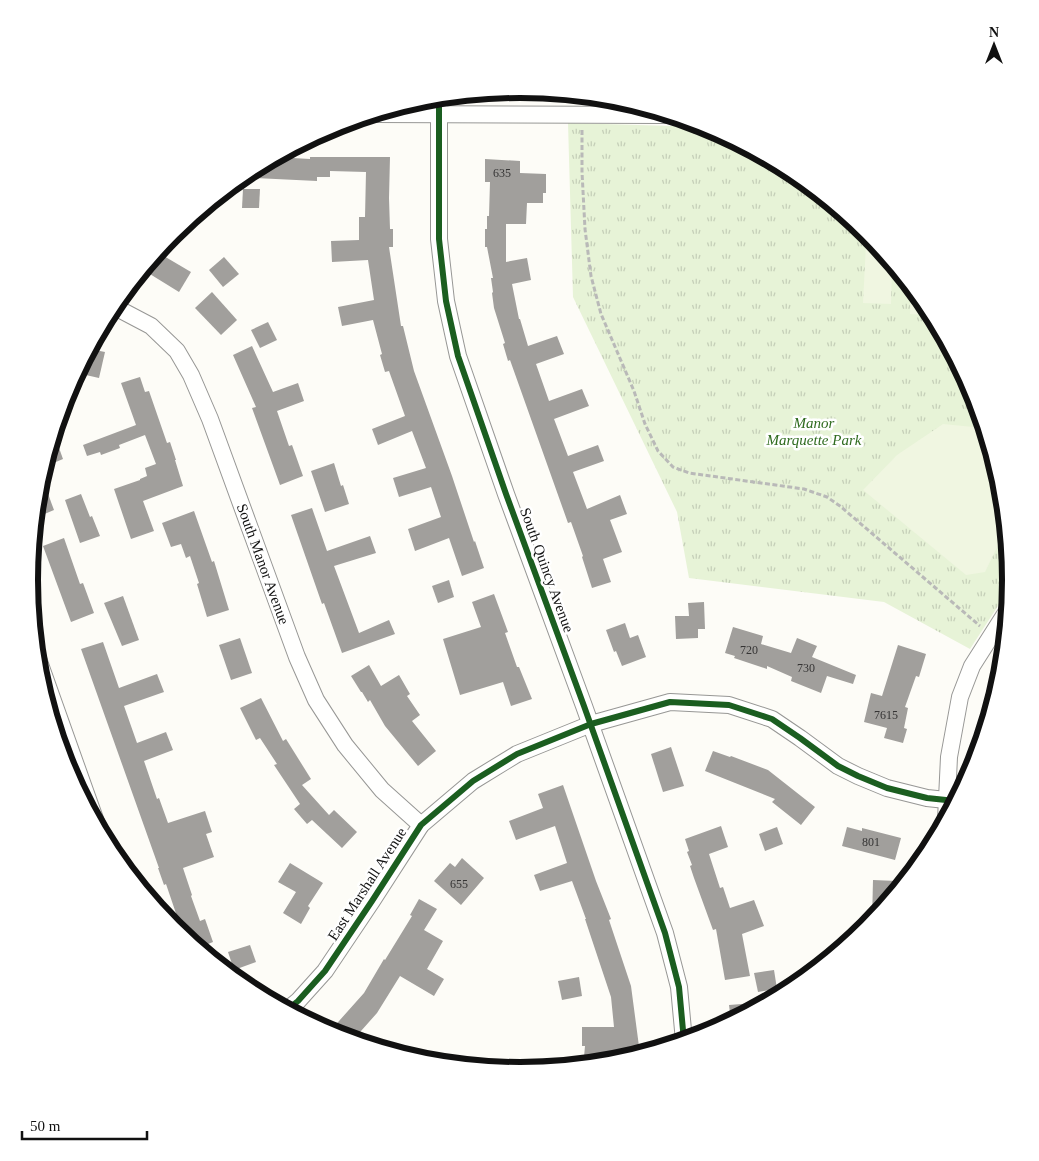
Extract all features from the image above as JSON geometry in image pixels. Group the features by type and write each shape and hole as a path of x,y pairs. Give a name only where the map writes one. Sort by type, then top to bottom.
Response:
{"street":[{"path":"438,106 583,114 643,115"},
{"name":"South Quincy Avenue","path":"438,106 439,239 446,301 458,356 665,933 680,987 683,1034"},
{"name":"South Manor Avenue","path":"121,310 151,326 177,351 191,375 210,419 297,657 316,700 346,744 382,790 421,825"},
{"path":"946,805 949,757 960,697 972,666 999,624"},
{"name":"East Marshall Avenue","path":"292,1006 324,971 421,825 473,781 517,754 591,724 670,702 729,705 772,719 838,766 858,776 887,788 927,798 946,800"},
{"path":"54,703 83,784"}],"path":[{"path":"583,114 582,172 585,229 591,276 601,314 634,391 645,424 658,451 673,467 689,474 804,489 827,497 840,506 975,622 993,634"}],"green space":[{"name":"Manor Marquette Park","path":"568,123 680,126 733,148 761,163 813,198 837,218 882,263 920,313 952,367 976,426 992,486 997,518 1002,580 1001,602 970,649 884,602 689,578 677,512 573,297"},
{"path":"866,246 892,275 891,304 863,303"},
{"path":"911,299 921,315 910,314"},
{"path":"943,424 976,427 992,486 999,543 985,572 966,575 863,490 897,455"}],"building":[{"path":"390,157 390,229 393,229 393,247 389,247 401,326 403,326 414,371 484,568 462,576 449,538 415,551 408,529 441,517 431,487 399,497 393,478 426,468 412,431 378,445 372,429 405,416 389,371 385,372 373,320 342,326 338,307 374,300 368,260 332,262 331,241 359,240 359,217 365,217 366,172 330,171 330,177 317,177 317,181 255,178 288,158"},
{"path":"485,159 520,161 520,173 546,174 546,193 543,193 543,203 527,203 526,224 506,224 506,262 527,258 531,280 512,284 519,319 528,346 557,336 564,354 536,364 549,401 582,389 589,406 554,419 568,456 598,445 604,461 573,472 587,509 620,495 627,514 610,520 622,552 603,559 611,582 592,588 571,522 568,523 510,360 508,361 503,344 505,343 494,308 491,278 493,278 487,247 485,247 485,229 487,229 487,216 489,216 490,182 485,182"},
{"path":"243,189 260,189 259,208 242,208"},
{"path":"164,256 191,272 179,292 149,273"},
{"path":"224,257 239,274 223,287 209,270"},
{"path":"212,292 237,320 221,335 195,308"},
{"path":"268,322 277,340 260,348 251,330"},
{"path":"252,346 273,392 298,383 304,401 277,411 289,446 292,445 303,476 280,485 252,408 256,407 233,355"},
{"path":"96,350 105,352 99,378 84,375"},
{"path":"140,377 145,392 149,391 167,443 170,442 183,486 143,501 154,531 131,539 114,489 147,476 145,468 156,464 145,435 119,445 120,448 101,455 100,452 87,456 83,445 136,425 121,383"},
{"path":"58,444 63,459 52,464"},
{"path":"334,463 349,504 325,512 311,471"},
{"path":"46,490 54,510 42,515"},
{"path":"81,494 100,536 80,543 65,500"},
{"path":"312,508 327,551 370,536 376,553 334,566 359,633 389,620 395,634 342,653 324,603 322,604 291,515"},
{"path":"194,511 212,562 214,561 229,610 207,617 190,556 186,558 181,544 171,547 162,523"},
{"path":"64,538 80,584 83,583 94,613 71,622 43,546"},
{"path":"449,580 454,597 438,603 432,586"},
{"path":"494,594 508,632 505,633 517,667 519,667 532,699 511,706 503,682 460,695 443,639 481,627 472,602"},
{"path":"123,596 139,640 122,646 104,603"},
{"path":"704,602 705,629 698,629 698,638 676,639 675,616 689,616 688,603"},
{"path":"625,623 630,638 638,635 646,657 622,666 616,651 614,652 606,630"},
{"path":"733,627 763,636 761,644 791,653 797,638 817,646 812,657 856,675 853,684 827,676 821,693 791,681 792,677 767,666 767,669 734,658 735,656 725,653"},
{"path":"240,638 252,673 231,680 219,645"},
{"path":"103,642 119,688 157,674 164,692 124,706 137,743 166,732 173,750 144,761 157,799 159,798 168,823 205,811 212,832 206,834 214,857 183,868 200,921 205,919 213,942 205,945 178,920 166,884 164,885 81,649"},
{"path":"898,645 926,654 919,677 916,676 905,707 908,708 904,728 907,729 903,743 884,738 887,728 864,722 871,693 882,696"},
{"path":"369,665 381,686 399,675 410,694 407,696 420,715 412,721 436,751 418,766 385,726 370,700 368,702 351,676"},
{"path":"261,698 283,741 286,739 311,779 302,785 329,815 334,810 357,832 342,848 312,820 307,824 294,809 300,804 274,765 277,764 260,738 256,740 240,708"},
{"path":"671,747 684,786 663,792 651,754"},
{"path":"713,751 768,770 815,807 801,825 772,802 775,799 705,771"},
{"path":"563,785 611,919 609,920 631,986 639,1047 584,1057 585,1046 582,1046 582,1027 614,1027 611,997 572,881 540,891 534,875 567,863 555,826 516,840 509,821 543,808 538,794"},
{"path":"721,826 728,847 709,854 720,888 723,887 730,908 754,900 764,926 742,934 750,976 725,980 716,929 713,930 694,878 685,839"},
{"path":"777,827 783,844 765,851 759,834"},
{"path":"847,827 862,831 862,828 901,838 895,860 842,846"},
{"path":"462,858 484,878 461,905 434,881 450,863 455,867"},
{"path":"290,863 323,883 308,906 310,908 301,924 283,913 296,892 278,882"},
{"path":"873,880 896,881 882,898 872,908"},
{"path":"419,899 437,909 424,930 443,941 427,969 444,979 434,996 400,976 377,1013 358,1034 335,1026 364,993 412,916 410,915"},
{"path":"250,945 256,962 235,969 228,952"},
{"path":"774,970 777,987 758,992 754,973"},
{"path":"579,977 582,996 562,1000 558,981"},
{"path":"750,1003 730,1014 729,1005"}],"cycle path":[{"path":"439,106 439,239 446,301 458,356 665,933 679,987 683,1034"},
{"path":"292,1006 325,971 421,825 473,781 517,754 591,724 670,702 729,705 772,719 838,766 858,776 887,788 927,798 946,800"}]}
